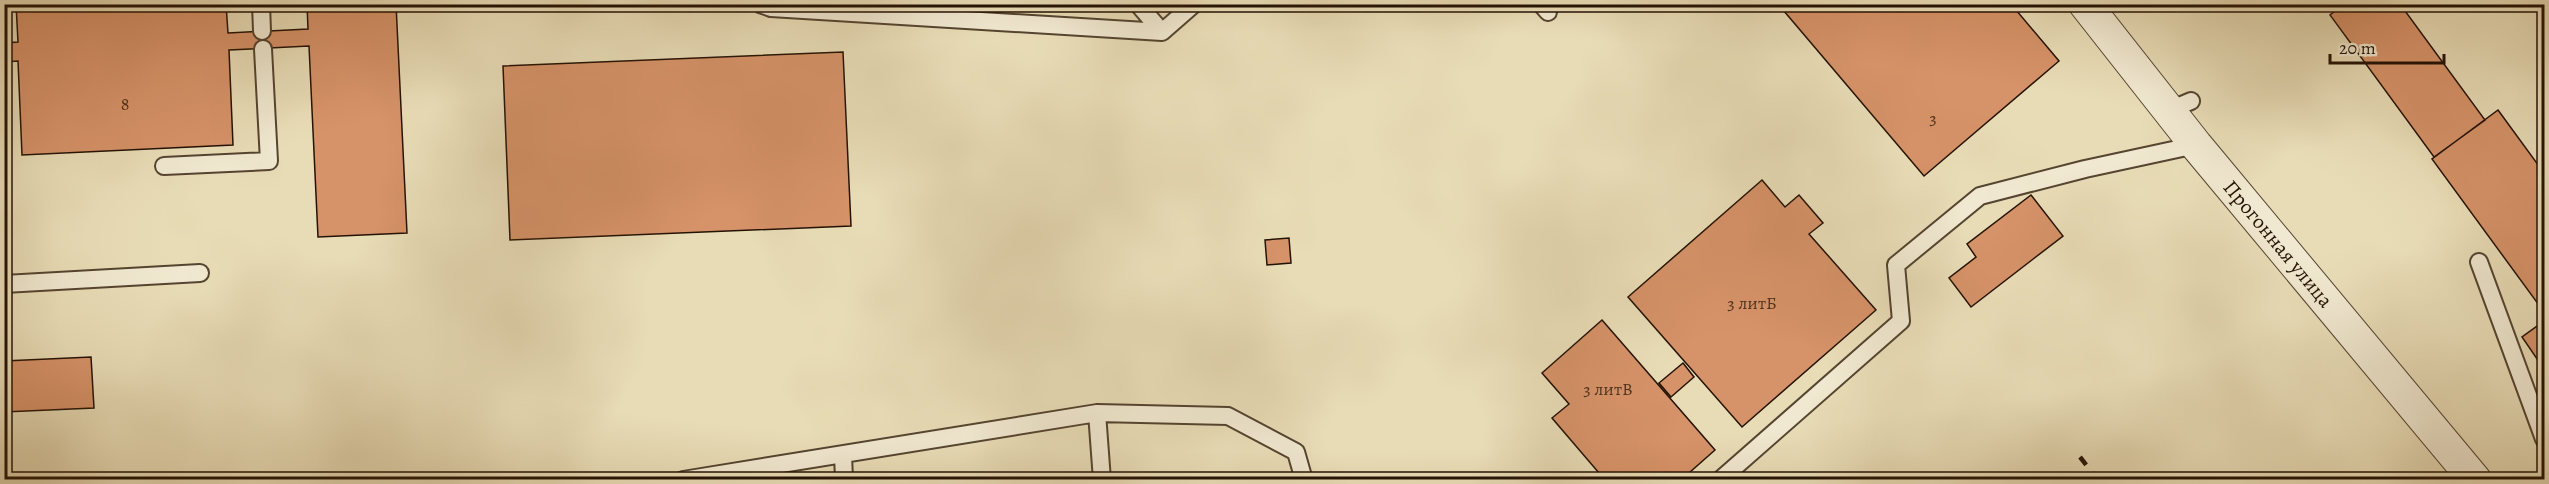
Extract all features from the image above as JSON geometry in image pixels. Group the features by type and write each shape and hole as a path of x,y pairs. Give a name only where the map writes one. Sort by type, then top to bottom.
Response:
{"street":[{"name":"Прогонная улица","path":"2085,5 2181,106 2196,145 2475,480"}],"lane":[{"path":"261,4 262,31"},
{"path":"760,4 771,8 1162,32 1194,4"},
{"path":"1138,4 1162,32"},
{"path":"164,166 269,161 263,49"},
{"path":"1720,480 1902,321 1896,265 1980,196 2085,169 2196,145"},
{"path":"2479,261 2544,439"},
{"path":"4,285 200,273"},
{"path":"1097,413 1102,480"},
{"path":"683,480 1097,413 1228,416 1296,452 1304,480"},
{"path":"843,454 844,480"}],"building":[{"path":"16,4 226,4 228,33 308,29 307,4 396,4 407,233 318,237 309,46 229,50 233,145 22,155 18,61 4,62 4,43 18,42"},
{"path":"1778,4 2011,4 2059,61 1924,176"},
{"path":"2344,4 2400,4 2485,120 2434,157 2330,15"},
{"path":"843,52 851,226 510,240 503,66"},
{"path":"2498,110 2544,173 2544,312 2432,159"},
{"path":"1762,180 1785,207 1799,195 1823,223 1809,234 1876,310 1742,427 1628,297"},
{"path":"2031,195 2063,236 1971,307 1949,278 1976,257 1967,244"},
{"path":"1289,238 1291,263 1267,265 1265,240"},
{"path":"1602,320 1715,450 1681,480 1605,480 1552,418 1569,404 1542,373"},
{"path":"2544,321 2544,369 2522,337"},
{"path":"91,357 94,408 4,412 4,361"},
{"path":"1683,363 1694,377 1671,397 1659,383"}],"railway":[{"path":"2080,457 2098,480"},
{"path":"2062,473 2067,480"}]}
